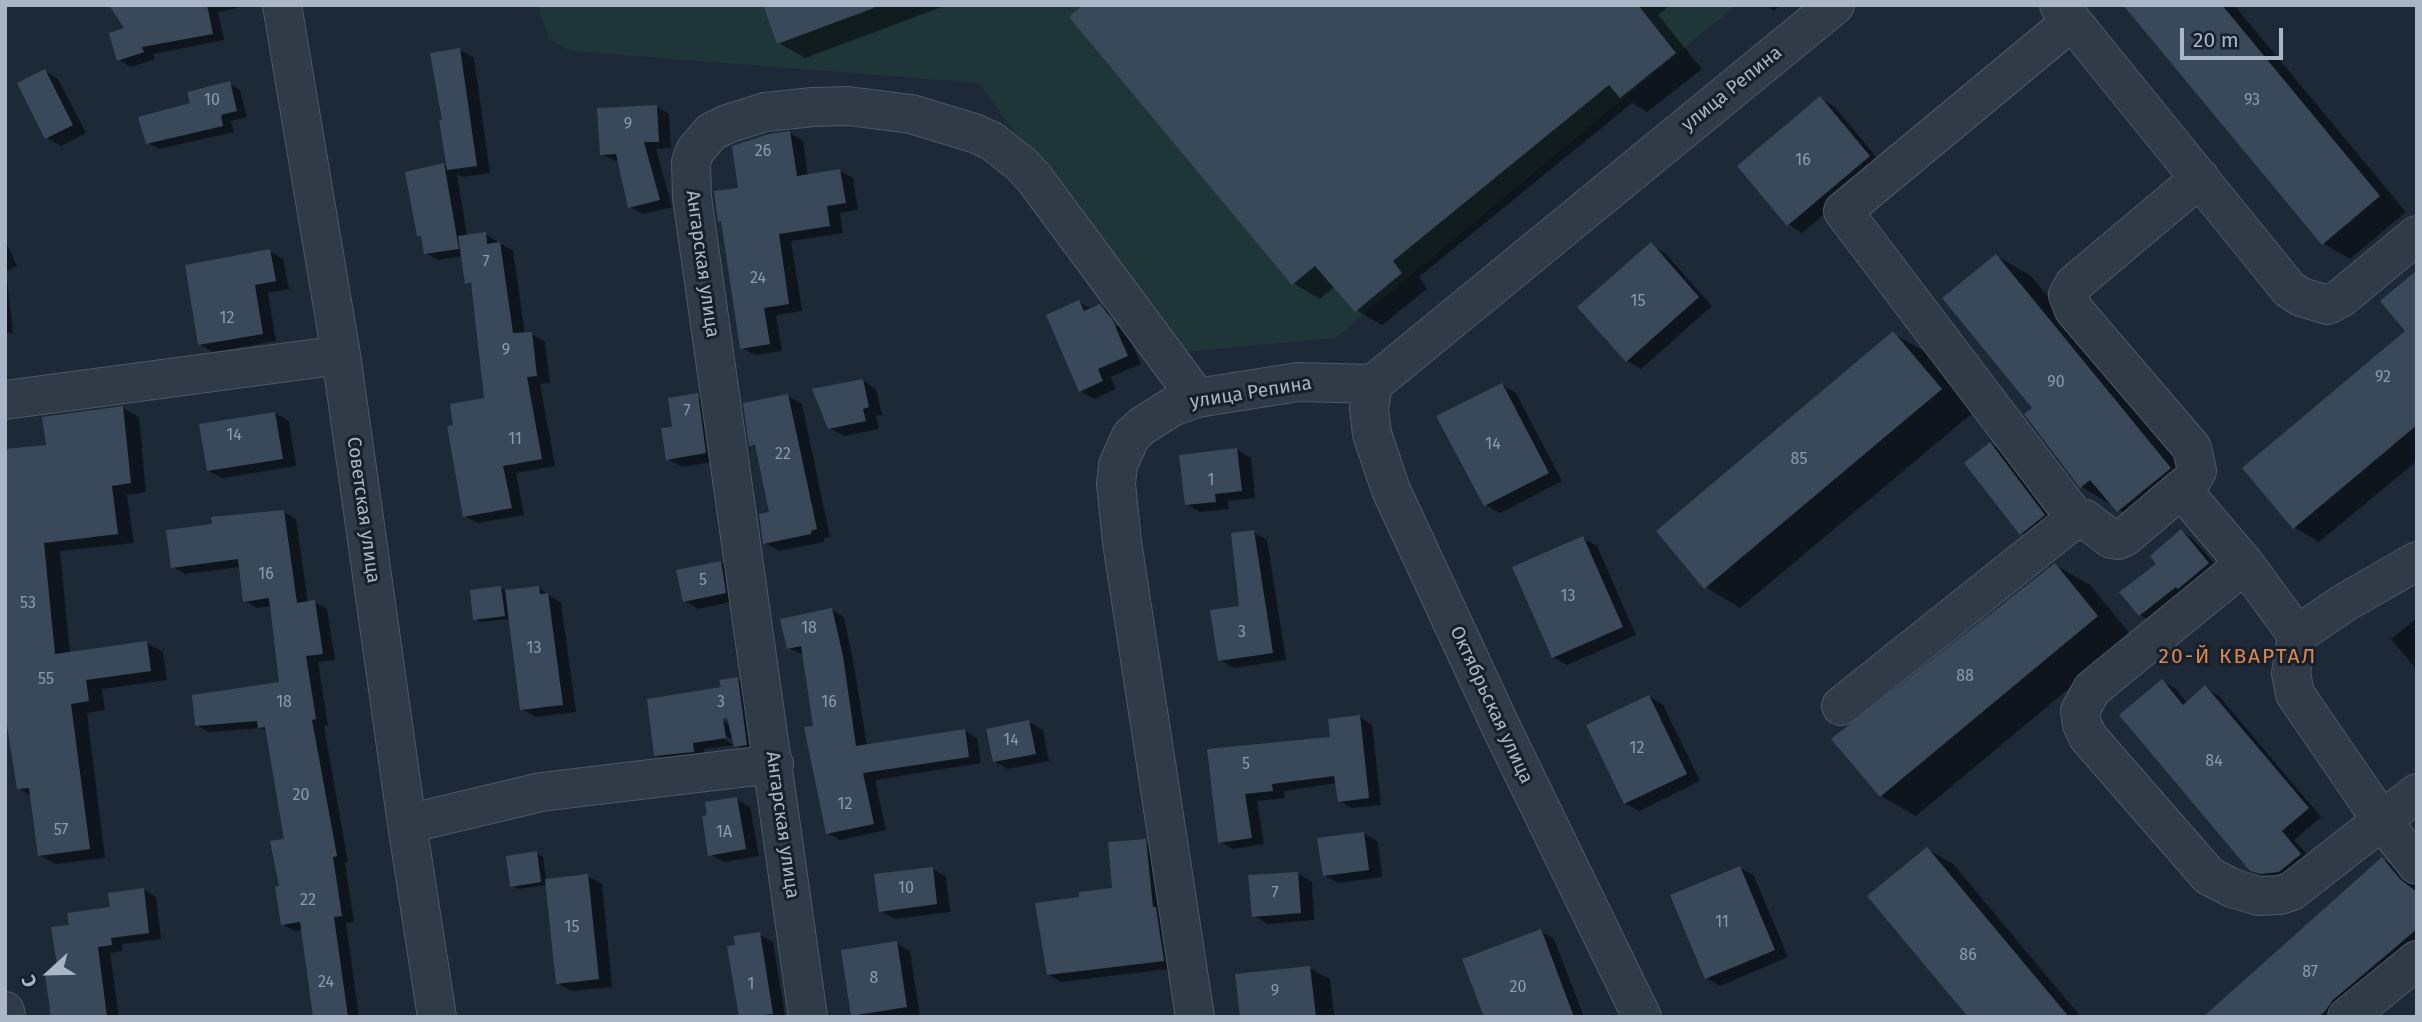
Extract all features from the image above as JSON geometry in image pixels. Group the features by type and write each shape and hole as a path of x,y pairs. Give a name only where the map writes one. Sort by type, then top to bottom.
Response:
{"street":[{"name":"Советская улица","path":"282,5 341,355 437,1017"},
{"name":"улица Репина","path":"1195,1017 1122,542 1116,484 1118,465 1131,436 1172,407 1197,398 1298,382 1373,384 1835,5"},
{"path":"2077,520 1843,211 2065,13 2289,289 2314,302 2328,305 2341,298 2417,235"},
{"name":"Ангарская улица","path":"808,1017 692,197 691,162 695,151 710,132 744,118 774,110 848,106 911,114 992,141 1034,178 1197,398"},
{"path":"1841,706 2077,520 2085,519 2111,539 2118,540 2191,481 2197,471 2192,448 2074,310 2068,295 2074,284 2200,178"},
{"path":"5,400 341,355"},
{"name":"Октябрьская улица","path":"1373,384 1369,409 1372,434 1391,490 1501,727 1642,1017"},
{"path":"2181,489 2245,564 2297,635 2291,673 2295,694 2382,821 2417,865"},
{"path":"2297,635 2344,603 2417,561"},
{"path":"2245,564 2092,689 2080,710 2088,737 2209,876 2220,883 2258,896 2280,895 2292,891 2417,793"},
{"path":"407,824 541,792 774,764"},
{"path":"2347,1017 2417,960"},
{"path":"5,1011 6,1017"}],"green space":[{"path":"537,5 1736,5 1335,338 1173,353 979,83 571,51 550,40"}],"building":[{"path":"109,5 207,5 213,34 142,47 144,52 117,61 109,33 124,28"},
{"path":"763,5 873,5 874,8 777,44"},
{"path":"1083,5 1638,5 1676,53 1620,98 1609,85 1393,261 1402,273 1355,312 1315,266 1292,285 1069,17"},
{"path":"2123,5 2222,5 2380,196 2322,245"},
{"path":"460,48 477,166 447,170 439,120 442,120 430,53"},
{"path":"45,69 73,125 45,139 17,83"},
{"path":"230,81 237,111 221,115 223,126 146,144 138,117 190,103 187,92"},
{"path":"1820,96 1870,156 1787,226 1737,166"},
{"path":"657,105 659,142 644,142 660,200 628,208 616,154 600,155 597,108"},
{"path":"790,131 797,176 840,169 846,203 827,206 830,226 779,234 789,304 764,308 770,344 740,349 714,191 738,188 732,146 769,134"},
{"path":"444,163 459,249 424,254 421,236 417,236 405,172"},
{"path":"486,232 487,244 500,242 513,333 532,332 537,376 527,377 542,459 503,466 512,508 463,517 447,426 453,425 450,404 484,398 471,283 465,284 458,236"},
{"path":"1651,242 1699,297 1626,362 1577,307"},
{"path":"270,249 276,281 255,285 263,334 198,345 185,265"},
{"path":"1996,254 2171,468 2117,512 2090,480 2080,488 2024,414 2032,408 1942,298"},
{"path":"2417,270 2417,425 2293,529 2242,468 2405,331 2380,301"},
{"path":"1079,300 1084,311 1100,304 1112,319 1128,356 1098,369 1103,381 1079,392 1046,315"},
{"path":"1893,331 1942,389 1704,589 1656,531"},
{"path":"863,379 869,407 863,409 866,421 828,429 812,389"},
{"path":"1502,383 1549,473 1484,506 1436,416"},
{"path":"698,393 706,453 666,460 661,428 672,427 668,398"},
{"path":"788,394 817,529 811,531 811,534 763,544 759,514 769,512 755,445 749,446 743,403"},
{"path":"123,406 131,483 112,486 118,534 44,543 55,654 147,641 151,671 86,680 89,701 71,704 90,849 38,856 29,788 17,789 5,713 5,449 46,445 42,417"},
{"path":"275,412 283,459 207,471 199,424"},
{"path":"1990,442 2045,515 2020,535 1964,463"},
{"path":"1237,448 1242,491 1215,494 1216,502 1185,505 1179,455"},
{"path":"284,510 297,603 315,600 323,654 306,656 316,719 312,720 337,856 333,857 342,916 334,917 348,1017 313,1017 300,922 281,925 275,887 279,886 270,841 284,839 265,727 258,728 257,721 195,726 192,695 279,682 269,598 243,602 238,559 171,568 166,530 212,524 211,517"},
{"path":"2181,529 2209,563 2139,616 2119,592 2156,564 2150,556"},
{"path":"1254,530 1273,653 1218,661 1210,610 1239,606 1231,533"},
{"path":"1583,536 1623,627 1552,658 1512,567"},
{"path":"721,561 726,593 683,602 676,570"},
{"path":"2055,563 2098,616 1880,797 1831,739"},
{"path":"501,586 505,616 473,620 470,590"},
{"path":"539,586 540,594 548,593 563,705 520,710 505,590"},
{"path":"832,608 843,656 856,746 965,729 969,757 863,773 874,824 826,834 804,727 813,726 801,646 787,649 780,619"},
{"path":"738,677 747,745 734,747 727,718 723,719 726,738 693,743 694,752 654,756 647,699 721,687 719,680"},
{"path":"2162,679 2183,705 2205,685 2309,808 2282,831 2301,854 2279,872 2261,874 2250,871 2119,715"},
{"path":"1649,695 1687,774 1624,804 1586,725"},
{"path":"1360,715 1369,798 1338,802 1334,776 1272,784 1273,791 1245,794 1252,838 1218,843 1207,749 1330,737 1328,719"},
{"path":"1029,720 1036,754 993,762 986,729"},
{"path":"737,797 746,849 708,856 702,816 707,815 705,802"},
{"path":"1364,832 1369,870 1323,876 1317,838"},
{"path":"1146,839 1153,907 1156,907 1164,961 1047,975 1035,903 1079,897 1079,892 1112,888 1108,842"},
{"path":"1927,847 2069,1017 1968,1017 1867,896"},
{"path":"537,851 541,882 510,887 506,856"},
{"path":"2382,857 2400,879 2417,892 2417,929 2333,1000 2319,1017 2203,1017"},
{"path":"1740,866 1775,950 1705,979 1670,895"},
{"path":"933,867 937,904 879,912 874,874"},
{"path":"1298,872 1301,913 1252,917 1248,875"},
{"path":"588,874 599,979 556,984 545,879"},
{"path":"144,888 149,933 111,938 112,945 98,947 107,1017 51,1017 45,974 58,972 51,927 69,925 67,913 110,907 108,893"},
{"path":"1541,929 1574,1017 1484,1017 1462,959"},
{"path":"760,932 773,1014 739,1017 727,946 735,945 734,936"},
{"path":"897,941 907,1007 851,1016 841,950"},
{"path":"1310,966 1316,1017 1240,1017 1235,974"}],"district":[{"name":"20-Й КВАРТАЛ","path":"2238,657"}]}
